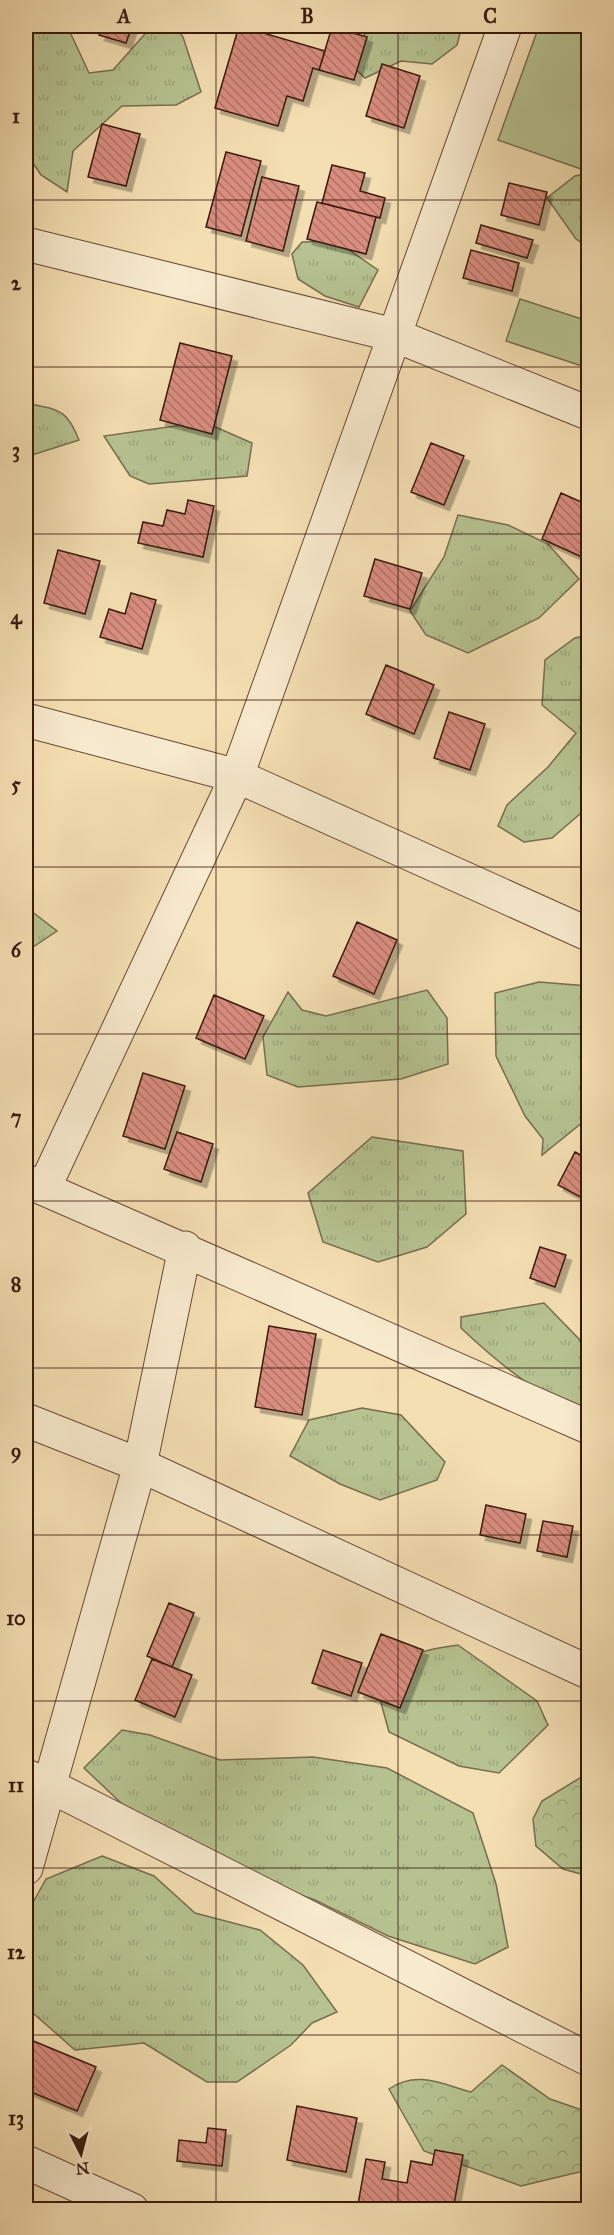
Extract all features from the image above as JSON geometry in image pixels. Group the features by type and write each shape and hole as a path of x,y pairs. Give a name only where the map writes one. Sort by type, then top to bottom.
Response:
{"street":[{"path":"505,26 237,776 35,1185 185,1248 588,1427"},
{"path":"26,244 394,335 588,413"},
{"path":"26,720 237,776 588,934"},
{"path":"26,1868 38,1781 140,1465 185,1248"},
{"path":"26,1420 140,1465 588,1672"},
{"path":"38,1781 588,2059"},
{"path":"26,2162 132,2210"}],"green space":[{"path":"26,26 78,26 69,30 89,73 113,70 152,26 175,26 183,37 201,92 176,105 122,106 73,151 67,192 41,175 26,153"},
{"path":"376,26 462,26 457,45 432,64 401,61 365,78 344,58 359,39"},
{"path":"539,26 588,26 588,147 581,169 498,140"},
{"path":"588,173 588,247 576,239 547,198 575,176"},
{"path":"336,241 378,270 359,307 325,296 298,279 292,254 302,242"},
{"path":"520,299 588,321 588,368 506,341"},
{"path":"26,403 53,409 65,416 79,440 26,457"},
{"path":"204,422 252,443 247,476 149,484 130,476 104,436"},
{"path":"458,515 508,525 548,544 579,579 539,618 468,653 426,635 410,611 444,557"},
{"path":"588,635 588,807 552,838 524,842 498,826 507,805 548,767 576,733 542,705 545,660 575,638"},
{"path":"26,907 57,931 27,951 26,951"},
{"path":"539,982 588,986 588,1118 542,1155 543,1139 525,1116 496,1056 495,993"},
{"path":"427,990 447,1018 448,1064 401,1079 298,1087 267,1075 263,1037 288,992 302,1010 326,1016"},
{"path":"372,1137 463,1151 466,1214 427,1247 378,1262 323,1242 308,1193"},
{"path":"544,1303 579,1339 588,1361 588,1406 575,1412 543,1394 515,1374 461,1328 461,1317"},
{"path":"362,1408 401,1415 445,1462 437,1480 380,1500 340,1484 290,1456 309,1420"},
{"path":"458,1645 537,1701 548,1725 499,1773 459,1766 389,1732 380,1699 402,1664 409,1658 428,1650"},
{"path":"122,1730 150,1735 220,1760 313,1757 387,1768 473,1813 496,1884 508,1947 475,1964 388,1936 315,1900 214,1865 140,1821 84,1768"},
{"path":"588,1773 588,1876 563,1869 536,1846 533,1819 542,1801"},
{"path":"102,1856 154,1876 195,1913 260,1930 303,1965 337,2012 312,2023 291,2045 237,2082 207,2082 144,2043 75,2050 26,2007 26,1915 46,1879"},
{"path":"502,2065 550,2099 588,2112 588,2170 521,2186 424,2151 389,2089 399,2083 420,2079 471,2092"}],"building":[{"path":"103,26 132,26 126,43 99,35"},
{"path":"239,26 325,51 319,70 313,68 303,101 287,96 278,126 215,108"},
{"path":"332,27 367,37 354,80 319,70"},
{"path":"382,64 420,76 404,128 366,116"},
{"path":"102,124 140,134 126,186 88,177"},
{"path":"226,152 261,161 241,236 206,227"},
{"path":"332,165 365,173 360,191 385,198 380,218 322,203"},
{"path":"262,177 299,186 283,251 246,241"},
{"path":"509,183 547,192 539,225 501,215"},
{"path":"317,202 376,217 366,254 307,239"},
{"path":"481,225 533,240 527,258 476,243"},
{"path":"471,250 519,263 512,291 463,278"},
{"path":"180,343 232,356 212,434 160,420"},
{"path":"431,443 464,456 444,505 411,492"},
{"path":"561,493 588,505 588,547 584,558 542,539"},
{"path":"188,500 214,506 203,557 138,543 143,522 163,526 167,510 185,514"},
{"path":"58,550 100,561 85,614 44,603"},
{"path":"375,559 422,573 410,609 364,596"},
{"path":"131,593 156,600 142,649 100,637 109,609 125,614"},
{"path":"386,665 434,685 414,734 366,714"},
{"path":"449,712 485,724 470,770 434,758"},
{"path":"357,922 397,940 374,994 333,976"},
{"path":"214,995 264,1016 245,1059 196,1038"},
{"path":"143,1073 185,1086 165,1149 123,1136"},
{"path":"177,1132 213,1144 201,1182 164,1169"},
{"path":"575,1152 588,1159 588,1201 558,1185"},
{"path":"540,1247 566,1255 555,1287 530,1278"},
{"path":"269,1326 316,1334 302,1415 255,1407"},
{"path":"486,1505 526,1514 520,1543 480,1535"},
{"path":"543,1521 573,1526 567,1557 537,1551"},
{"path":"169,1603 194,1613 172,1667 147,1656"},
{"path":"381,1634 423,1650 400,1708 358,1692"},
{"path":"323,1650 362,1663 351,1696 312,1683"},
{"path":"152,1659 192,1675 175,1717 135,1700"},
{"path":"31,2040 96,2067 77,2111 26,2090 26,2053"},
{"path":"297,2106 357,2118 346,2172 287,2160"},
{"path":"208,2128 226,2130 222,2166 177,2161 179,2140 206,2143"},
{"path":"435,2150 463,2155 453,2210 357,2210 366,2159 385,2162 382,2179 407,2183 411,2161 432,2165"}]}
